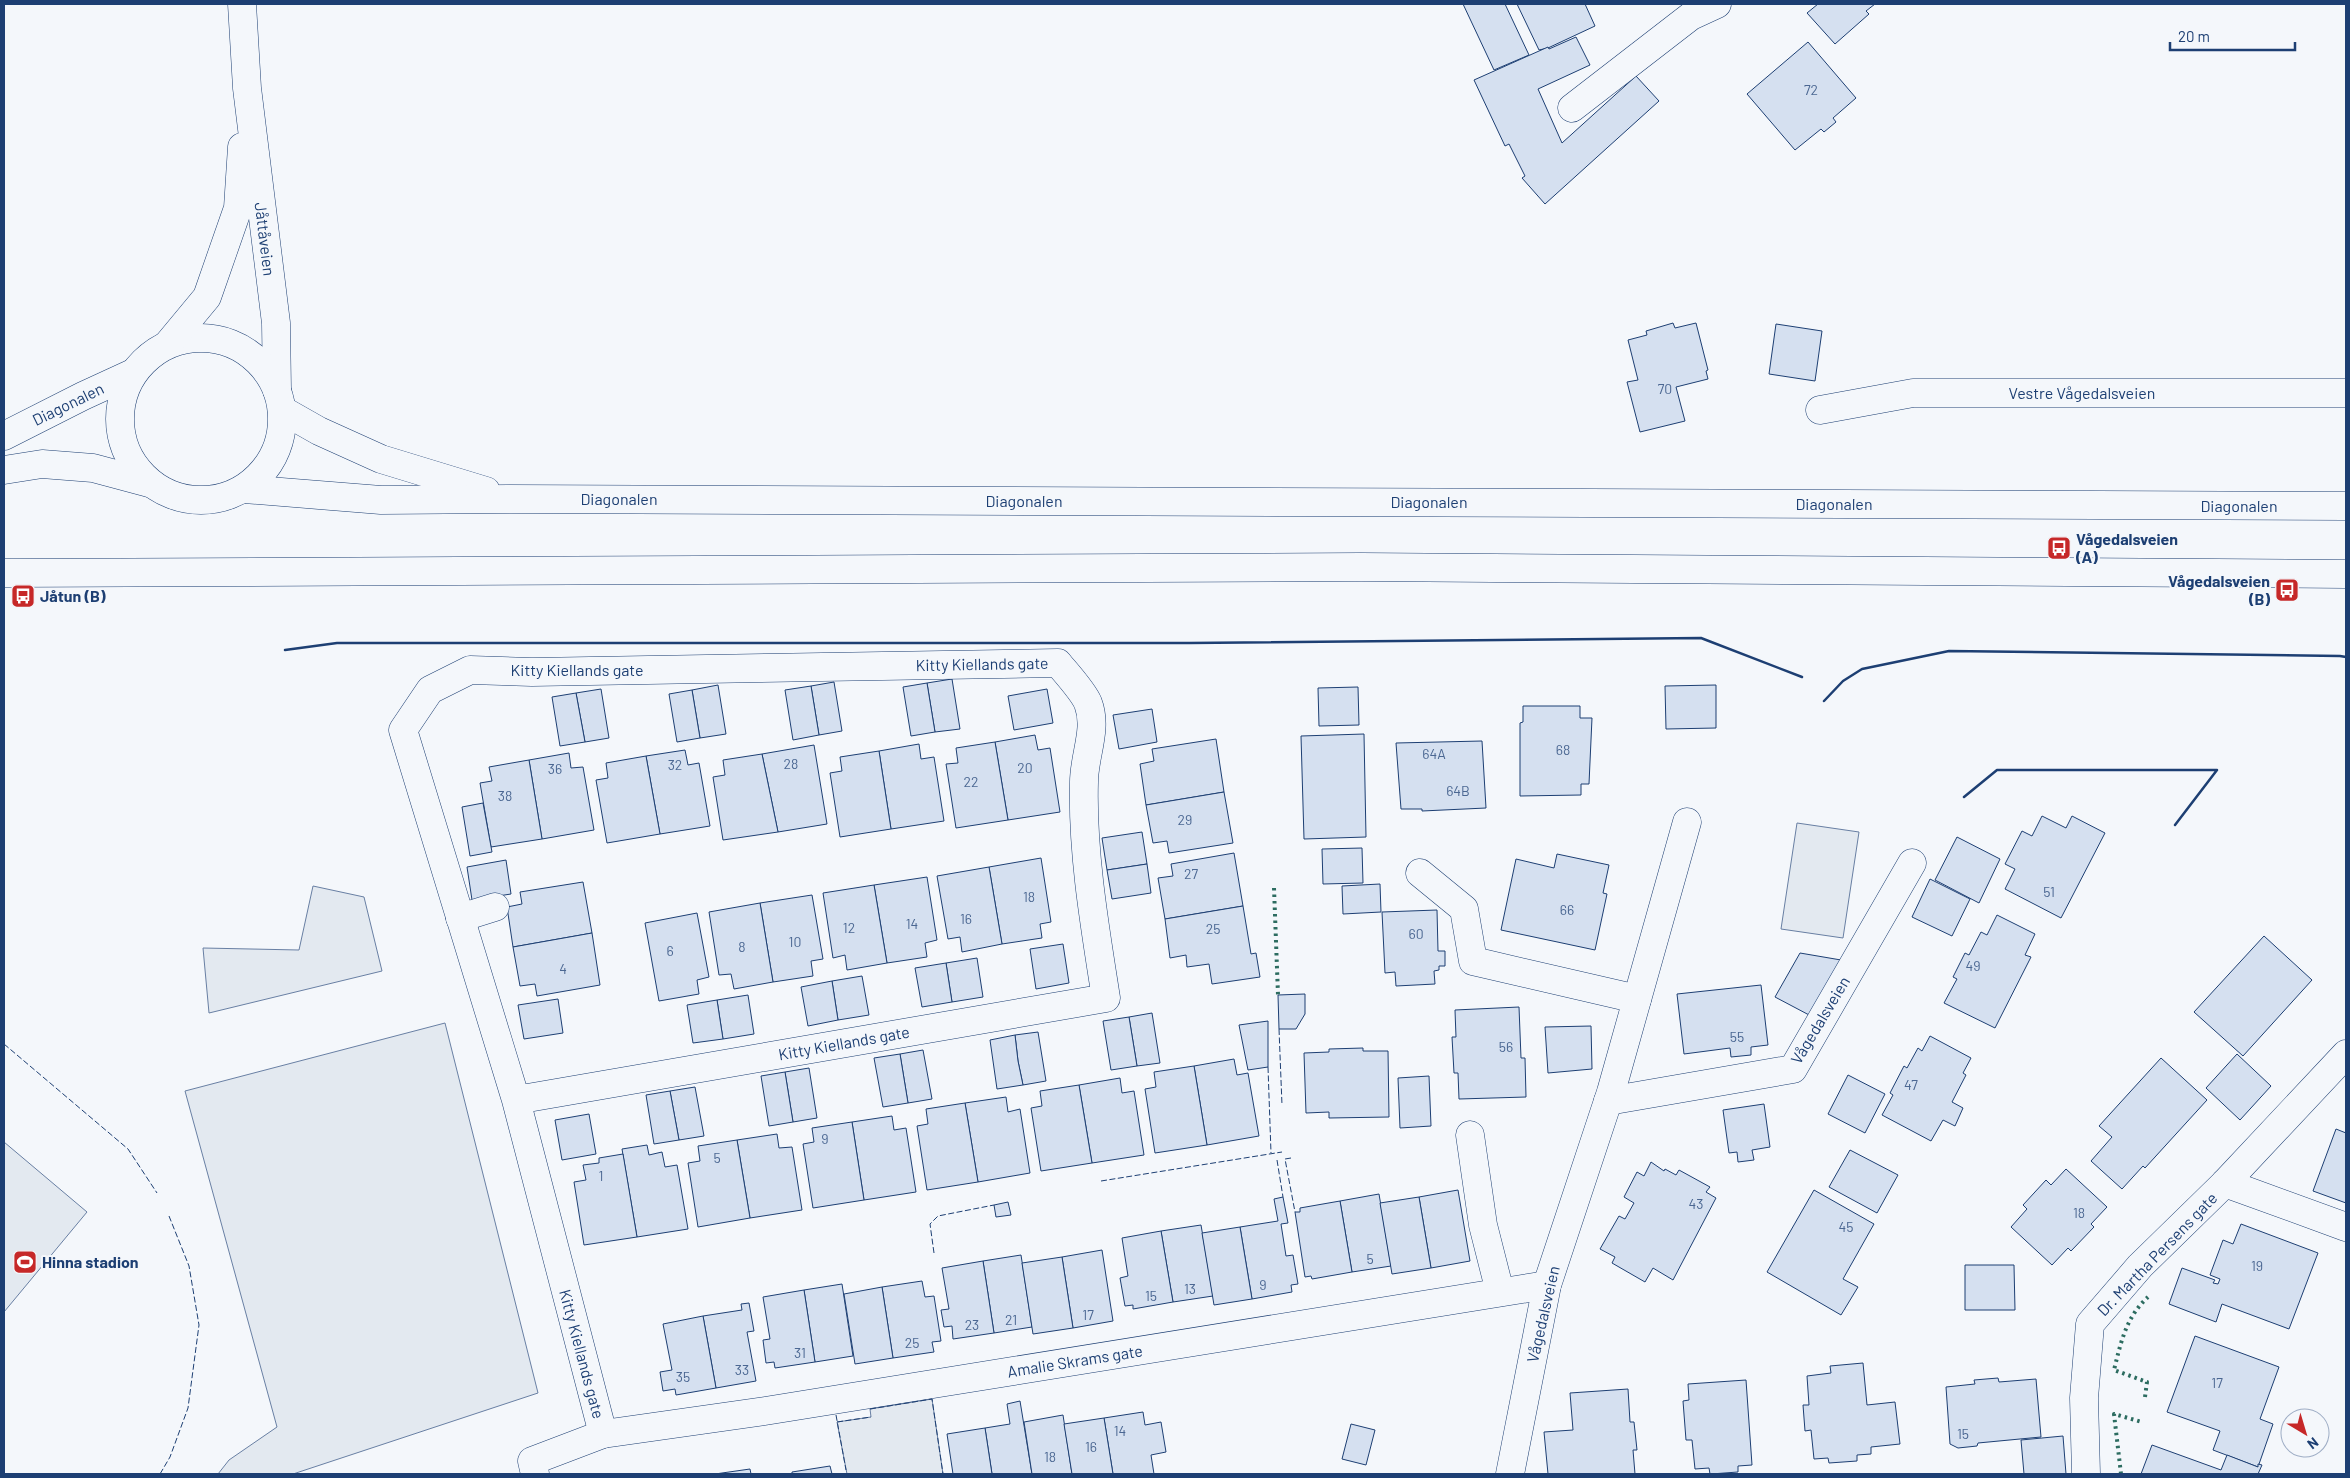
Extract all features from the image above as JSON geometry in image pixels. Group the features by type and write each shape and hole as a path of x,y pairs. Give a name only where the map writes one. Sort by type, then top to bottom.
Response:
{"street":[{"name":"Jåttåveien","path":"242,4 247,88 276,323 279,400"},
{"path":"1572,108 1688,10 1717,4"},
{"name":"Jåttåveien","path":"168,344 207,297 238,208 247,88"},
{"path":"4,470 42,464 93,468 149,483 171,495 195,501 220,498 244,488 262,472 276,451 281,431 279,400 262,366 253,356 235,345 213,338 190,338 168,344 149,356 133,373 123,394 119,416 122,441 132,464 149,483"},
{"name":"Diagonalen","path":"4,436 133,373"},
{"name":"Vestre Vågedalsveien","path":"1820,410 1913,392 2346,393"},
{"name":"Diagonalen","path":"279,400 319,431 381,459 511,499"},
{"name":"Diagonalen","path":"244,488 381,500 2346,506"},
{"path":"4,573 1361,567 2346,574"},
{"name":"Kitty Kiellands gate","path":"516,1100 1106,998 1094,917 1086,828 1084,780 1092,734 1088,702 1058,662 532,672 470,670 430,690 403,730 516,1100 603,1434 532,1460 535,1474"},
{"name":"Vågedalsveien","path":"1510,1474 1547,1285 1608,1101 1687,822"},
{"name":"Vågedalsveien","path":"1608,1101 1793,1069 1912,863"},
{"path":"1420,874 1464,909 1473,961 1637,999"},
{"path":"460,918 495,907"},
{"name":"Dr. Martha Persens gate","path":"2086,1474 2084,1398 2090,1324 2140,1266 2225,1183 2346,1054"},
{"path":"1470,1135 1483,1225 1500,1292"},
{"name":"Dr. Martha Persens gate","path":"2225,1183 2346,1227"},
{"name":"Amalie Skrams gate","path":"603,1434 765,1411 1547,1285"}],"shaded area":[{"path":"1797,823 1859,832 1843,938 1781,929"},
{"path":"313,886 364,897 382,971 209,1013 203,948 299,950"},
{"path":"445,1023 538,1393 293,1474 218,1474 229,1460 277,1427 185,1091"},
{"name":"Hinna stadion","path":"4,1142 87,1212 4,1312"},
{"path":"932,1399 943,1474 847,1474 837,1422 871,1417 870,1409"}],"building":[{"path":"1463,4 1505,4 1529,55 1494,70"},
{"path":"1517,4 1585,4 1595,26 1548,48 1539,50"},
{"path":"1818,4 1875,4 1866,11 1869,14 1835,44 1807,13"},
{"path":"1576,37 1590,65 1538,89 1562,143 1636,76 1659,101 1545,204 1522,178 1525,176 1509,144 1505,146 1474,80 1548,47 1549,49"},
{"path":"1808,42 1856,98 1833,118 1836,122 1824,132 1821,129 1795,150 1747,94"},
{"path":"1673,323 1675,328 1696,323 1708,370 1706,371 1708,379 1676,387 1685,421 1640,432 1627,382 1638,380 1628,340 1647,335 1646,331"},
{"path":"1776,324 1822,331 1815,381 1769,374"},
{"path":"952,679 960,729 935,732 927,683"},
{"path":"834,682 842,731 819,735 811,686"},
{"path":"927,683 935,732 911,736 903,687"},
{"path":"718,685 726,734 700,738 692,690"},
{"path":"1716,685 1716,728 1666,729 1665,686"},
{"path":"811,686 819,735 793,740 785,690"},
{"path":"1358,687 1359,725 1319,726 1318,688"},
{"path":"601,689 609,738 585,742 576,693"},
{"path":"1047,689 1053,723 1014,730 1008,696"},
{"path":"692,690 700,738 677,742 669,694"},
{"path":"576,693 585,742 560,746 552,697"},
{"path":"1523,706 1580,706 1580,718 1592,718 1589,784 1581,784 1581,795 1520,796 1520,723 1523,722"},
{"path":"1152,709 1157,742 1119,749 1113,715"},
{"path":"1364,734 1366,837 1304,839 1301,736"},
{"path":"1035,735 1038,750 1050,748 1060,812 1008,820 995,742"},
{"path":"1216,739 1224,792 1146,805 1140,764 1154,761 1152,749"},
{"path":"1482,741 1486,808 1422,811 1422,809 1401,809 1396,743"},
{"path":"995,742 1008,820 956,828 946,764 958,763 956,748"},
{"path":"919,744 921,759 934,757 944,821 891,829 879,751"},
{"path":"814,745 827,824 778,832 762,754"},
{"path":"685,750 688,765 699,763 710,826 660,834 646,756"},
{"path":"879,751 891,829 840,837 830,773 842,771 840,757"},
{"path":"569,753 571,768 583,767 594,830 542,839 529,760"},
{"path":"762,754 778,832 723,840 713,777 725,775 723,760"},
{"path":"646,756 660,834 607,843 596,780 608,778 606,763"},
{"path":"529,760 542,839 491,847 480,783 492,781 489,767"},
{"path":"1224,792 1233,843 1169,853 1167,841 1153,843 1146,805"},
{"path":"483,803 492,852 470,856 462,807"},
{"path":"2042,816 2066,828 2072,816 2105,833 2061,918 2005,889 2015,869 2005,864 2022,831 2032,836"},
{"path":"1142,832 1147,864 1107,870 1102,838"},
{"path":"1957,837 2000,859 1979,903 1935,880"},
{"path":"1362,848 1363,883 1323,884 1322,849"},
{"path":"1234,853 1243,906 1165,919 1158,878 1173,876 1171,864"},
{"path":"1557,854 1609,865 1603,893 1607,894 1595,950 1501,930 1516,859 1554,868"},
{"path":"1041,858 1051,922 1040,924 1042,938 1002,944 989,867"},
{"path":"506,860 511,894 472,900 467,867"},
{"path":"1147,864 1151,893 1112,899 1107,870"},
{"path":"989,867 1002,944 962,952 960,937 948,939 937,876"},
{"path":"927,877 937,940 925,943 927,957 887,963 874,885"},
{"path":"1930,879 1970,899 1952,936 1912,917"},
{"path":"583,882 592,933 513,947 507,907 522,904 520,892"},
{"path":"1380,884 1381,912 1343,914 1342,886"},
{"path":"874,885 887,963 847,970 845,955 833,958 823,893"},
{"path":"812,895 823,959 811,961 813,976 773,982 760,903"},
{"path":"760,903 773,982 734,989 731,974 719,975 709,912"},
{"path":"1243,906 1251,954 1256,953 1260,977 1212,984 1209,964 1187,967 1186,955 1170,958 1165,919"},
{"path":"1437,910 1438,951 1445,951 1445,966 1439,966 1439,970 1434,971 1435,984 1396,986 1395,972 1385,973 1382,912"},
{"path":"697,913 709,977 697,980 699,994 659,1001 645,923"},
{"path":"1997,915 2035,934 2025,955 2031,957 1995,1028 1944,1003 1957,979 1953,977 1965,953 1969,955 1981,932 1987,935"},
{"path":"592,933 600,985 537,996 535,984 520,986 513,947"},
{"path":"2264,936 2312,980 2243,1056 2194,1012"},
{"path":"1063,944 1069,983 1036,989 1030,949"},
{"path":"1800,953 1841,960 1811,1016 1775,997"},
{"path":"977,958 983,997 952,1002 946,963"},
{"path":"946,963 952,1002 922,1007 915,968"},
{"path":"862,976 869,1015 838,1020 832,981"},
{"path":"832,981 838,1020 808,1026 801,987"},
{"path":"1761,985 1768,1045 1751,1047 1751,1055 1731,1057 1730,1048 1684,1054 1677,994"},
{"path":"1305,994 1305,1014 1296,1029 1279,1029 1278,995"},
{"path":"748,995 754,1034 723,1039 717,1000"},
{"path":"558,999 563,1033 524,1039 518,1005"},
{"path":"717,1000 723,1039 693,1043 687,1005"},
{"path":"1519,1007 1521,1058 1525,1058 1526,1097 1459,1099 1458,1073 1454,1073 1452,1037 1456,1037 1455,1010"},
{"path":"1152,1013 1160,1063 1137,1066 1129,1017"},
{"path":"1129,1017 1137,1066 1111,1070 1103,1021"},
{"path":"1268,1021 1268,1067 1248,1070 1239,1025"},
{"path":"1591,1026 1592,1069 1548,1073 1545,1027"},
{"path":"1038,1032 1046,1081 1023,1085 1015,1035"},
{"path":"1015,1035 1023,1085 997,1089 990,1040"},
{"path":"1930,1036 1971,1058 1963,1073 1966,1075 1952,1102 1963,1108 1955,1126 1943,1120 1931,1141 1882,1115 1893,1095 1890,1093 1904,1066 1907,1068 1918,1048 1922,1051"},
{"path":"1363,1048 1363,1051 1388,1051 1389,1117 1329,1118 1329,1112 1306,1113 1304,1053 1329,1052 1329,1049"},
{"path":"923,1050 932,1099 908,1103 900,1054"},
{"path":"900,1054 908,1103 883,1107 874,1058"},
{"path":"2237,1054 2271,1086 2240,1120 2206,1088"},
{"path":"2161,1058 2207,1100 2145,1168 2143,1166 2122,1189 2091,1161 2112,1137 2099,1126"},
{"path":"1234,1059 1237,1075 1248,1073 1259,1136 1207,1145 1194,1066"},
{"path":"1194,1066 1207,1145 1155,1153 1145,1089 1156,1087 1154,1072"},
{"path":"809,1068 817,1118 793,1122 785,1072"},
{"path":"785,1072 793,1122 769,1126 761,1076"},
{"path":"1848,1075 1885,1094 1865,1133 1828,1114"},
{"path":"1429,1076 1431,1126 1400,1128 1398,1078"},
{"path":"1120,1078 1122,1093 1134,1091 1144,1155 1092,1163 1079,1085"},
{"path":"1079,1085 1092,1163 1041,1171 1031,1108 1042,1106 1040,1091"},
{"path":"695,1087 704,1136 679,1140 670,1091"},
{"path":"670,1091 679,1140 654,1144 646,1095"},
{"path":"1006,1097 1008,1112 1020,1109 1030,1173 978,1182 965,1103"},
{"path":"965,1103 978,1182 927,1190 917,1126 928,1124 926,1109"},
{"path":"1764,1104 1770,1147 1752,1150 1754,1160 1738,1162 1737,1152 1729,1153 1723,1110"},
{"path":"589,1114 596,1154 562,1160 555,1120"},
{"path":"892,1116 894,1130 906,1128 916,1192 864,1200 852,1122"},
{"path":"852,1122 864,1200 813,1208 803,1144 814,1142 812,1128"},
{"path":"2336,1129 2346,1133 2346,1203 2313,1191"},
{"path":"777,1134 779,1148 792,1147 802,1210 750,1218 737,1140"},
{"path":"737,1140 750,1218 698,1227 688,1163 700,1161 698,1146"},
{"path":"647,1145 649,1155 662,1152 665,1167 677,1165 688,1229 637,1237 622,1149"},
{"path":"1850,1150 1898,1175 1877,1213 1829,1187"},
{"path":"623,1154 637,1237 584,1245 574,1182 586,1180 583,1165 599,1163 599,1158"},
{"path":"1651,1162 1664,1171 1665,1169 1676,1175 1679,1170 1710,1187 1706,1192 1716,1198 1673,1280 1653,1268 1645,1282 1612,1263 1615,1257 1600,1249 1619,1216 1625,1219 1634,1203 1624,1197 1637,1172 1644,1176"},
{"path":"2066,1169 2107,1207 2091,1224 2094,1227 2071,1251 2068,1248 2052,1265 2011,1227 2027,1209 2023,1205 2046,1180 2051,1185"},
{"path":"1458,1190 1470,1261 1431,1268 1419,1197"},
{"path":"1814,1190 1874,1224 1843,1279 1858,1287 1841,1315 1767,1272"},
{"path":"1379,1194 1391,1266 1352,1272 1340,1201"},
{"path":"1283,1197 1288,1223 1281,1224 1286,1256 1293,1255 1298,1284 1291,1285 1292,1292 1252,1299 1240,1227 1278,1221 1274,1199"},
{"path":"1419,1197 1431,1268 1392,1274 1380,1203"},
{"path":"1340,1201 1352,1272 1312,1279 1311,1276 1305,1277 1295,1212 1300,1212 1300,1208"},
{"path":"1008,1202 1011,1215 996,1217 994,1205"},
{"path":"2241,1224 2318,1253 2289,1329 2222,1304 2216,1322 2169,1304 2182,1268 2215,1280 2213,1283 2218,1284 2220,1279 2210,1275 2223,1240 2233,1244"},
{"path":"1201,1225 1213,1296 1173,1302 1161,1231"},
{"path":"1240,1227 1252,1299 1214,1305 1202,1233"},
{"path":"1161,1231 1173,1302 1133,1309 1133,1305 1125,1306 1120,1278 1128,1276 1122,1238"},
{"path":"1102,1250 1113,1321 1073,1328 1062,1257"},
{"path":"1021,1255 1032,1327 994,1333 983,1261"},
{"path":"1062,1257 1073,1328 1033,1334 1022,1263"},
{"path":"983,1261 994,1333 953,1339 952,1326 944,1327 941,1310 949,1309 942,1268"},
{"path":"1965,1265 2014,1265 2015,1310 1965,1310"},
{"path":"922,1281 925,1297 934,1296 941,1341 932,1342 934,1352 893,1358 882,1287"},
{"path":"842,1284 853,1356 815,1362 804,1290"},
{"path":"882,1287 893,1358 855,1364 844,1294"},
{"path":"804,1290 815,1362 775,1368 774,1362 766,1363 763,1340 770,1339 763,1297"},
{"path":"749,1303 754,1331 747,1332 756,1381 716,1388 703,1316 742,1310 741,1304"},
{"path":"703,1316 716,1388 676,1395 675,1389 663,1391 660,1372 672,1370 663,1324"},
{"path":"2195,1336 2279,1367 2260,1419 2273,1424 2258,1467 2213,1450 2220,1431 2167,1412"},
{"path":"1863,1363 1867,1405 1895,1402 1900,1444 1871,1447 1871,1454 1857,1455 1857,1461 1829,1463 1828,1458 1814,1459 1811,1430 1805,1431 1803,1405 1809,1405 1807,1376 1831,1373 1830,1366"},
{"path":"1998,1378 1999,1382 2036,1379 2041,1437 1978,1443 1977,1446 1958,1448 1950,1444 1946,1387 1975,1384 1974,1380"},
{"path":"1746,1380 1752,1465 1738,1466 1738,1472 1711,1474 1709,1468 1695,1469 1692,1440 1686,1440 1683,1401 1689,1400 1688,1384"},
{"path":"1628,1389 1630,1422 1634,1422 1637,1450 1633,1450 1635,1474 1548,1474 1544,1432 1573,1430 1570,1393"},
{"path":"1020,1401 1032,1474 992,1474 985,1428 1010,1424 1007,1404"},
{"path":"1143,1412 1145,1425 1161,1422 1166,1452 1151,1455 1154,1474 1113,1474 1104,1418"},
{"path":"1063,1415 1072,1474 1032,1474 1024,1422"},
{"path":"1104,1418 1113,1474 1072,1474 1064,1424"},
{"path":"1351,1424 1375,1430 1366,1465 1342,1459"},
{"path":"985,1428 992,1474 953,1474 947,1434"},
{"path":"2063,1436 2066,1474 2024,1474 2021,1440"},
{"path":"2152,1445 2221,1470 2227,1455 2258,1467 2258,1464 2262,1465 2258,1474 2141,1474"},
{"path":"830,1466 832,1474 792,1474 792,1472"},
{"path":"750,1469 751,1474 715,1474"}],"hedge":[{"path":"1274,888 1278,995"},
{"path":"2145,1397 2147,1382 2114,1370 2125,1330 2134,1313 2148,1297"},
{"path":"2121,1474 2114,1414 2142,1422"}],"fence":[{"path":"1279,1029 1282,1105"},
{"path":"4,1044 128,1149 157,1193"},
{"path":"1268,1067 1271,1153"},
{"path":"1101,1181 1282,1152"},
{"path":"1291,1158 1285,1159 1295,1212"},
{"path":"1277,1160 1283,1197"},
{"path":"934,1253 930,1224 938,1216 994,1205"},
{"path":"160,1474 170,1457 188,1408 199,1325 189,1266 169,1216"},
{"path":"870,1409 932,1399 943,1474"},
{"path":"836,1415 846,1470"},
{"path":"837,1422 871,1417"}],"wall":[{"path":"285,650 337,643 1189,643 1701,638 1802,677"},
{"path":"1824,701 1843,681 1862,669 1949,651 2346,657"},
{"path":"1964,797 1997,770 2217,770 2175,825"}],"place":[{"name":"Vågedalsveien (A)","path":"2059,548"},
{"name":"Vågedalsveien (B)","path":"2287,590"},
{"name":"Jåtun (B)","path":"23,596"},
{"name":"Hinna stadion","path":"25,1262"}]}
